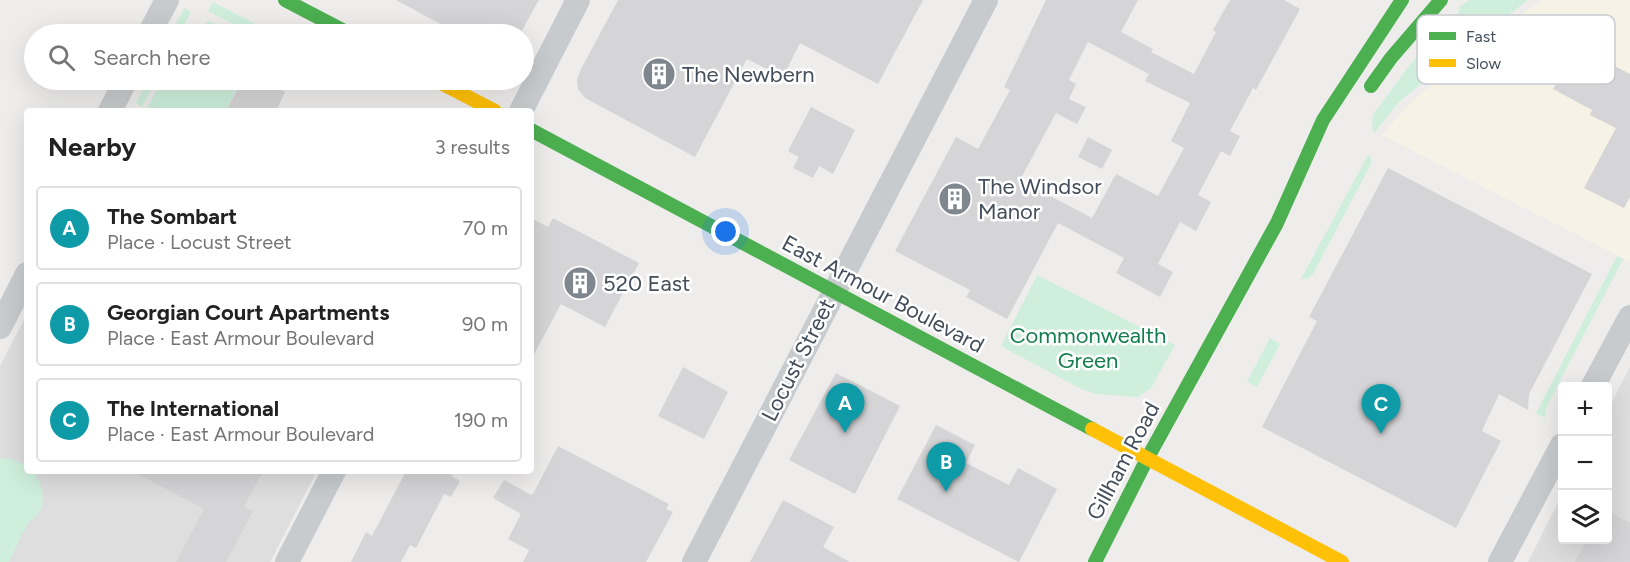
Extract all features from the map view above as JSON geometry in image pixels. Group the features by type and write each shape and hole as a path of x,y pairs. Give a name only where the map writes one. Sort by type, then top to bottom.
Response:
{"main road":[{"path":"285,0 331,24"},
{"name":"Gillham Road","path":"1095,562 1147,459 1276,223 1323,120 1402,0"},
{"path":"1428,15 1441,0"},
{"path":"1366,94 1391,58 1417,28"},
{"path":"454,90 489,108"},
{"name":"East Armour Boulevard","path":"534,132 1342,562"},
{"name":"Gillham Road","path":"1276,223 1322,158"}],"street":[{"path":"154,24 167,0"},
{"path":"534,86 578,0"},
{"name":"Locust Street","path":"694,562 986,0"},
{"path":"112,108 121,90"},
{"path":"523,108 532,90"},
{"path":"0,327 24,280"},
{"path":"1596,382 1630,317"},
{"path":"1500,562 1558,454"},
{"path":"287,562 332,474"}],"shaded area":[{"path":"1542,0 1630,0 1630,262 1382,135 1403,111 1433,84 1615,84 1615,15 1521,15"},
{"path":"24,320 24,474 315,474 270,562 0,562 0,366"},
{"path":"1630,367 1630,562 1528,562 1558,503 1558,544 1612,544 1612,402"}],"green space":[{"path":"1469,0 1528,0 1508,15 1459,15 1460,7"},
{"path":"213,2 256,24 233,24 208,11"},
{"path":"184,8 191,12 184,24 176,24"},
{"path":"1417,56 1417,84 1421,84 1399,102 1374,133 1373,115"},
{"path":"143,90 151,90 142,107 136,103"},
{"path":"157,90 236,90 227,108 147,108"},
{"path":"1368,155 1371,158 1371,164 1313,274 1307,279 1301,279"},
{"path":"1617,256 1623,259 1558,382 1547,406 1545,418 1536,413"},
{"name":"Commonwealth Green","path":"1037,275 1175,345 1151,388 1138,397 1097,394 1081,389 1001,346"},
{"path":"1270,338 1280,344 1257,387 1247,382"},
{"path":"0,458 12,459 24,465 24,474 35,474 43,499 40,511 26,527 9,562 0,562"}],"building":[{"path":"396,0 539,0 526,24 440,24"},
{"name":"The Newbern","path":"618,0 923,0 878,84 800,43 783,77 747,59 695,157 585,98 578,89 577,80 581,69"},
{"path":"1046,0 1138,0 1121,32 1153,49 1151,52 1194,74 1216,32 1213,30 1230,0 1284,0 1300,9 1256,90 1253,88 1230,131 1240,136 1230,156 1221,151 1198,195 1211,202 1196,231 1180,222 1158,264 1173,272 1160,297 1116,273 1124,258 1058,223 1007,319 966,297 970,290 895,251 956,137 978,149 1010,90 1004,87","holes":["1088,42 1149,74 1145,81 1190,103 1171,141 1184,148 1158,196 1116,174 1092,218 1020,180 1056,113 1077,124 1086,107 1069,99 1076,84 1069,80"]},
{"path":"1615,66 1630,74 1630,197 1624,208 1584,188 1616,128 1590,115 1592,110 1553,89 1556,84 1615,84"},
{"path":"237,90 281,90 285,92 277,108 228,108"},
{"path":"811,107 855,130 833,174 819,166 813,178 793,168 799,157 788,151"},
{"path":"1088,137 1112,150 1102,169 1078,157"},
{"path":"1388,168 1592,274 1529,394 1528,410 1499,394 1482,431 1501,441 1456,528 1262,427 1317,321 1309,317"},
{"name":"520 East","path":"553,218 639,263 605,327 561,304 534,354 534,220 548,227"},
{"path":"683,367 728,392 704,439 658,416"},
{"path":"836,373 900,406 855,494 789,460"},
{"path":"936,425 975,445 966,463 1009,485 1018,468 1057,489 1019,562 897,499"},
{"path":"558,446 669,504 666,509 673,512 646,562 523,562 529,550 508,539 521,514 493,498 504,480 533,494"},
{"path":"138,474 261,474 244,507 253,511 226,562 176,562 204,509"},
{"path":"404,474 452,474 451,476 460,481 451,497 444,494 416,548 410,545 401,562 351,562 366,532 372,536"},
{"path":"783,500 834,527 823,547 850,562 750,562"},
{"path":"1612,513 1630,523 1630,562 1575,562 1585,544 1612,544"}],"traffic: fast":[{"path":"285,0 331,24"},
{"path":"1095,562 1147,459 1277,223 1323,120 1402,0"},
{"path":"1428,15 1441,0"},
{"path":"1371,86 1417,28"},
{"path":"534,132 1092,429"}],"traffic: slow":[{"path":"454,90 489,108"},
{"path":"1092,429 1342,562"}],"place":[{"name":"The Newbern","path":"659,74"},
{"name":"The Windsor Manor","path":"955,199"},
{"name":"520 East","path":"580,283"},
{"name":"The Sombart","path":"845,433"},
{"name":"The International","path":"1381,434"},
{"name":"Georgian Court Apartments","path":"946,492"}]}
